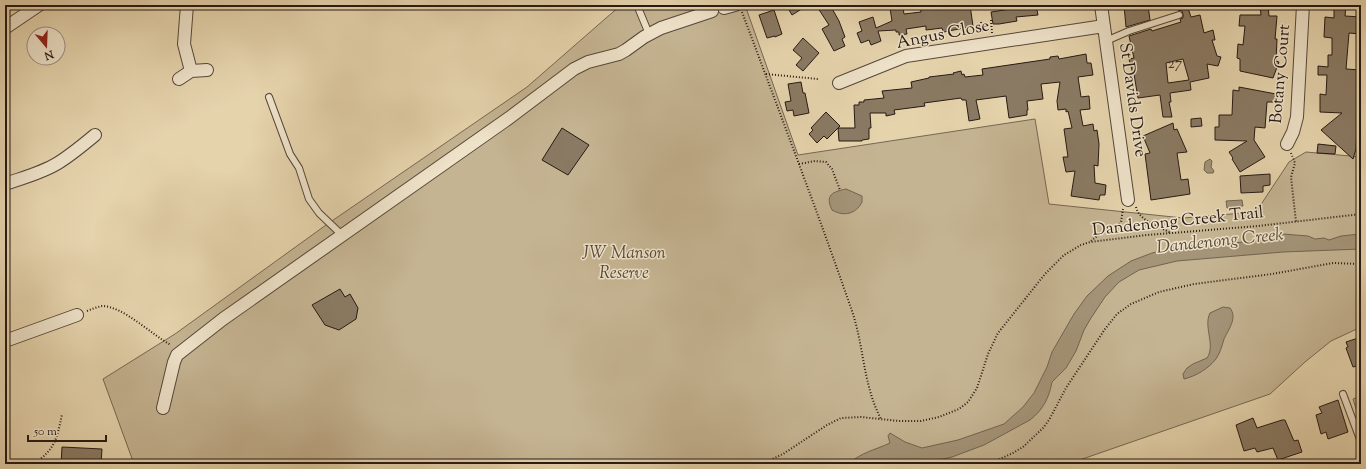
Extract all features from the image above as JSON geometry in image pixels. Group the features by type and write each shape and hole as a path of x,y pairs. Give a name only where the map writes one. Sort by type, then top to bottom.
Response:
{"street":[{"path":"5,28 39,5"},
{"path":"187,5 184,44 191,71"},
{"name":"St Davids Drive","path":"1101,5 1129,205"},
{"name":"Botany Court","path":"1287,144 1293,132 1297,117 1303,5"},
{"path":"163,408 177,355 223,319 509,118 561,77 588,62 619,54 649,34 661,28 727,8"},
{"name":"Angus Close","path":"839,83 906,56 1104,26"},
{"path":"179,79 191,71 206,70"},
{"path":"5,184 57,164 95,135"},
{"path":"5,340 77,314"}],"lane":[{"path":"637,5 649,34"},
{"path":"1106,41 1179,15"},
{"path":"269,97 290,154 299,168 309,199 319,213 342,235"},
{"path":"1343,394 1361,442"}],"path":[{"path":"727,8 766,74 853,316 866,375 875,406 881,419"},
{"path":"990,20 992,33"},
{"path":"981,22 983,34"},
{"path":"766,74 818,79"},
{"path":"1294,159 1295,163 1291,177 1296,222"},
{"path":"799,164 815,161 826,162 832,168 840,190"},
{"path":"1090,242 1097,236 1118,225 1129,205 1148,221 1172,233"},
{"name":"Dandenong Creek Trail","path":"762,464 783,454 836,420 848,417 899,421 929,420 948,414 964,406 978,388 988,354 998,333 1045,274 1064,255 1076,247 1090,242 1296,222 1361,214"},
{"path":"988,464 1023,447 1043,428 1049,420 1066,388 1105,329 1117,314 1131,304 1159,292 1188,286 1272,274 1327,264 1361,264"},
{"path":"77,314 101,306 107,307 124,314 181,352"},
{"path":"34,464 50,451 55,441 62,414"}],"green space":[{"name":"JW Manson Reserve","path":"621,5 745,5 798,155 1035,119 1049,204 1183,218 1256,212 1289,162 1306,152 1361,157 1361,327 1331,341 1305,362 1270,394 1068,464 134,464 103,379 175,334 326,225 527,87"},
{"path":"1361,396 1361,425 1353,399"}],"shaded area":[{"path":"1210,159 1212,161 1211,167 1214,171 1213,173 1207,173 1204,170 1205,162"},
{"path":"846,189 862,196 862,202 853,212 845,214 832,210 829,201 831,195 837,191"},
{"path":"1242,200 1243,206 1227,208 1226,201"},
{"path":"1283,234 1308,236 1315,239 1324,238 1329,240 1341,236 1360,234 1361,249 1283,252 1177,261 1139,270 1119,282 1105,297 1084,330 1076,351 1066,368 1052,382 1045,403 1030,420 984,445 952,457 935,461 905,460 877,464 848,464 863,454 890,443 888,436 890,433 905,442 922,448 958,440 1004,424 1023,407 1034,393 1047,367 1052,352 1074,314 1087,296 1108,276 1131,261 1152,253 1174,248 1212,242 1231,243 1258,241"},
{"path":"1223,307 1230,308 1233,320 1216,359 1202,372 1184,379 1183,374 1187,368 1207,358 1210,347 1208,318 1210,313"}],"building":[{"path":"786,5 808,5 792,15"},
{"path":"816,5 830,5 839,21 845,37 842,39 845,46 834,51 822,29 829,25"},
{"path":"920,5 970,5 973,26 944,32 942,28 926,30 926,26 906,29 907,34 899,35 899,32 896,32 896,30 878,31 881,41 871,45 869,40 861,43 857,33 862,31 859,22 873,17 876,28 892,21 890,8 903,8 904,14 921,12"},
{"path":"1024,5 1036,5 1038,15 1016,17 1017,21 993,24 991,12 1024,7"},
{"path":"1124,5 1148,5 1150,20 1126,27"},
{"path":"1260,5 1268,5 1269,16 1277,16 1275,39 1277,39 1276,61 1279,62 1273,78 1240,71 1240,59 1237,58 1238,44 1243,45 1245,26 1239,26 1240,15 1261,15"},
{"path":"1334,5 1346,5 1345,16 1361,17 1361,34 1349,33 1346,69 1361,70 1361,123 1357,123 1356,149 1353,159 1321,130 1342,113 1320,112 1320,94 1326,95 1327,75 1318,75 1318,66 1328,67 1328,55 1332,55 1332,38 1324,37 1325,17 1334,18"},
{"path":"1188,8 1191,17 1200,15 1204,33 1213,30 1215,40 1212,40 1217,56 1221,57 1218,66 1207,64 1209,78 1190,82 1191,90 1170,93 1171,102 1169,102 1172,117 1163,117 1160,95 1138,98 1134,74 1129,59 1134,58 1129,36 1181,22 1180,19 1183,18 1183,14 1182,11 1178,10","holes":["1183,59 1189,80 1168,83 1166,63"]},
{"path":"774,10 782,34 767,38 759,15"},
{"path":"803,38 819,53 803,71 796,65 802,58 793,50"},
{"path":"1086,54 1087,63 1091,63 1093,75 1078,77 1081,97 1089,96 1090,109 1080,110 1083,126 1093,124 1094,131 1097,130 1099,144 1098,166 1094,165 1095,183 1106,185 1105,195 1100,195 1099,200 1071,196 1075,171 1066,172 1063,157 1068,157 1064,129 1072,128 1068,111 1066,112 1066,109 1058,110 1057,101 1060,82 1041,84 1043,99 1027,101 1027,115 1009,118 1006,96 976,100 980,119 969,121 966,100 962,100 961,98 924,103 925,106 894,110 895,114 886,116 886,113 870,113 871,128 869,128 869,139 862,141 839,141 838,128 855,128 854,105 859,105 859,102 864,102 864,100 884,98 882,91 912,88 911,82 929,77 954,74 953,73 961,71 962,75 964,74 965,77 983,75 982,69 1050,59 1050,57 1058,56 1059,59"},
{"path":"801,82 809,113 794,116 793,110 787,111 785,102 791,101 788,84"},
{"path":"1239,87 1276,94 1276,102 1267,102 1265,128 1255,127 1254,140 1265,157 1240,172 1229,152 1247,141 1215,140 1215,127 1219,127 1219,115 1232,115 1233,90 1239,91"},
{"path":"826,112 840,126 827,139 824,136 817,143 809,134 813,130 811,128"},
{"path":"1201,118 1202,126 1191,127 1191,119"},
{"path":"1173,123 1174,130 1177,129 1187,152 1177,153 1181,180 1188,179 1190,194 1151,200 1145,154 1150,153 1143,136"},
{"path":"562,128 589,145 568,175 542,160"},
{"path":"1318,144 1336,146 1335,154 1317,153"},
{"path":"1270,174 1270,185 1263,186 1263,192 1241,193 1240,176"},
{"path":"340,289 345,297 350,294 358,308 356,319 339,330 325,325 312,305"},
{"path":"1361,337 1361,365 1353,367 1346,348 1348,347 1346,342"},
{"path":"1338,400 1348,432 1328,439 1326,432 1321,434 1316,415 1322,413 1319,407"},
{"path":"1253,418 1257,428 1285,420 1294,441 1298,440 1302,452 1278,460 1273,448 1257,452 1255,448 1244,451 1236,425"},
{"path":"62,447 102,449 101,464 61,464"}],"water label":[{"name":"Dandenong Creek","path":"1220,242"}]}
